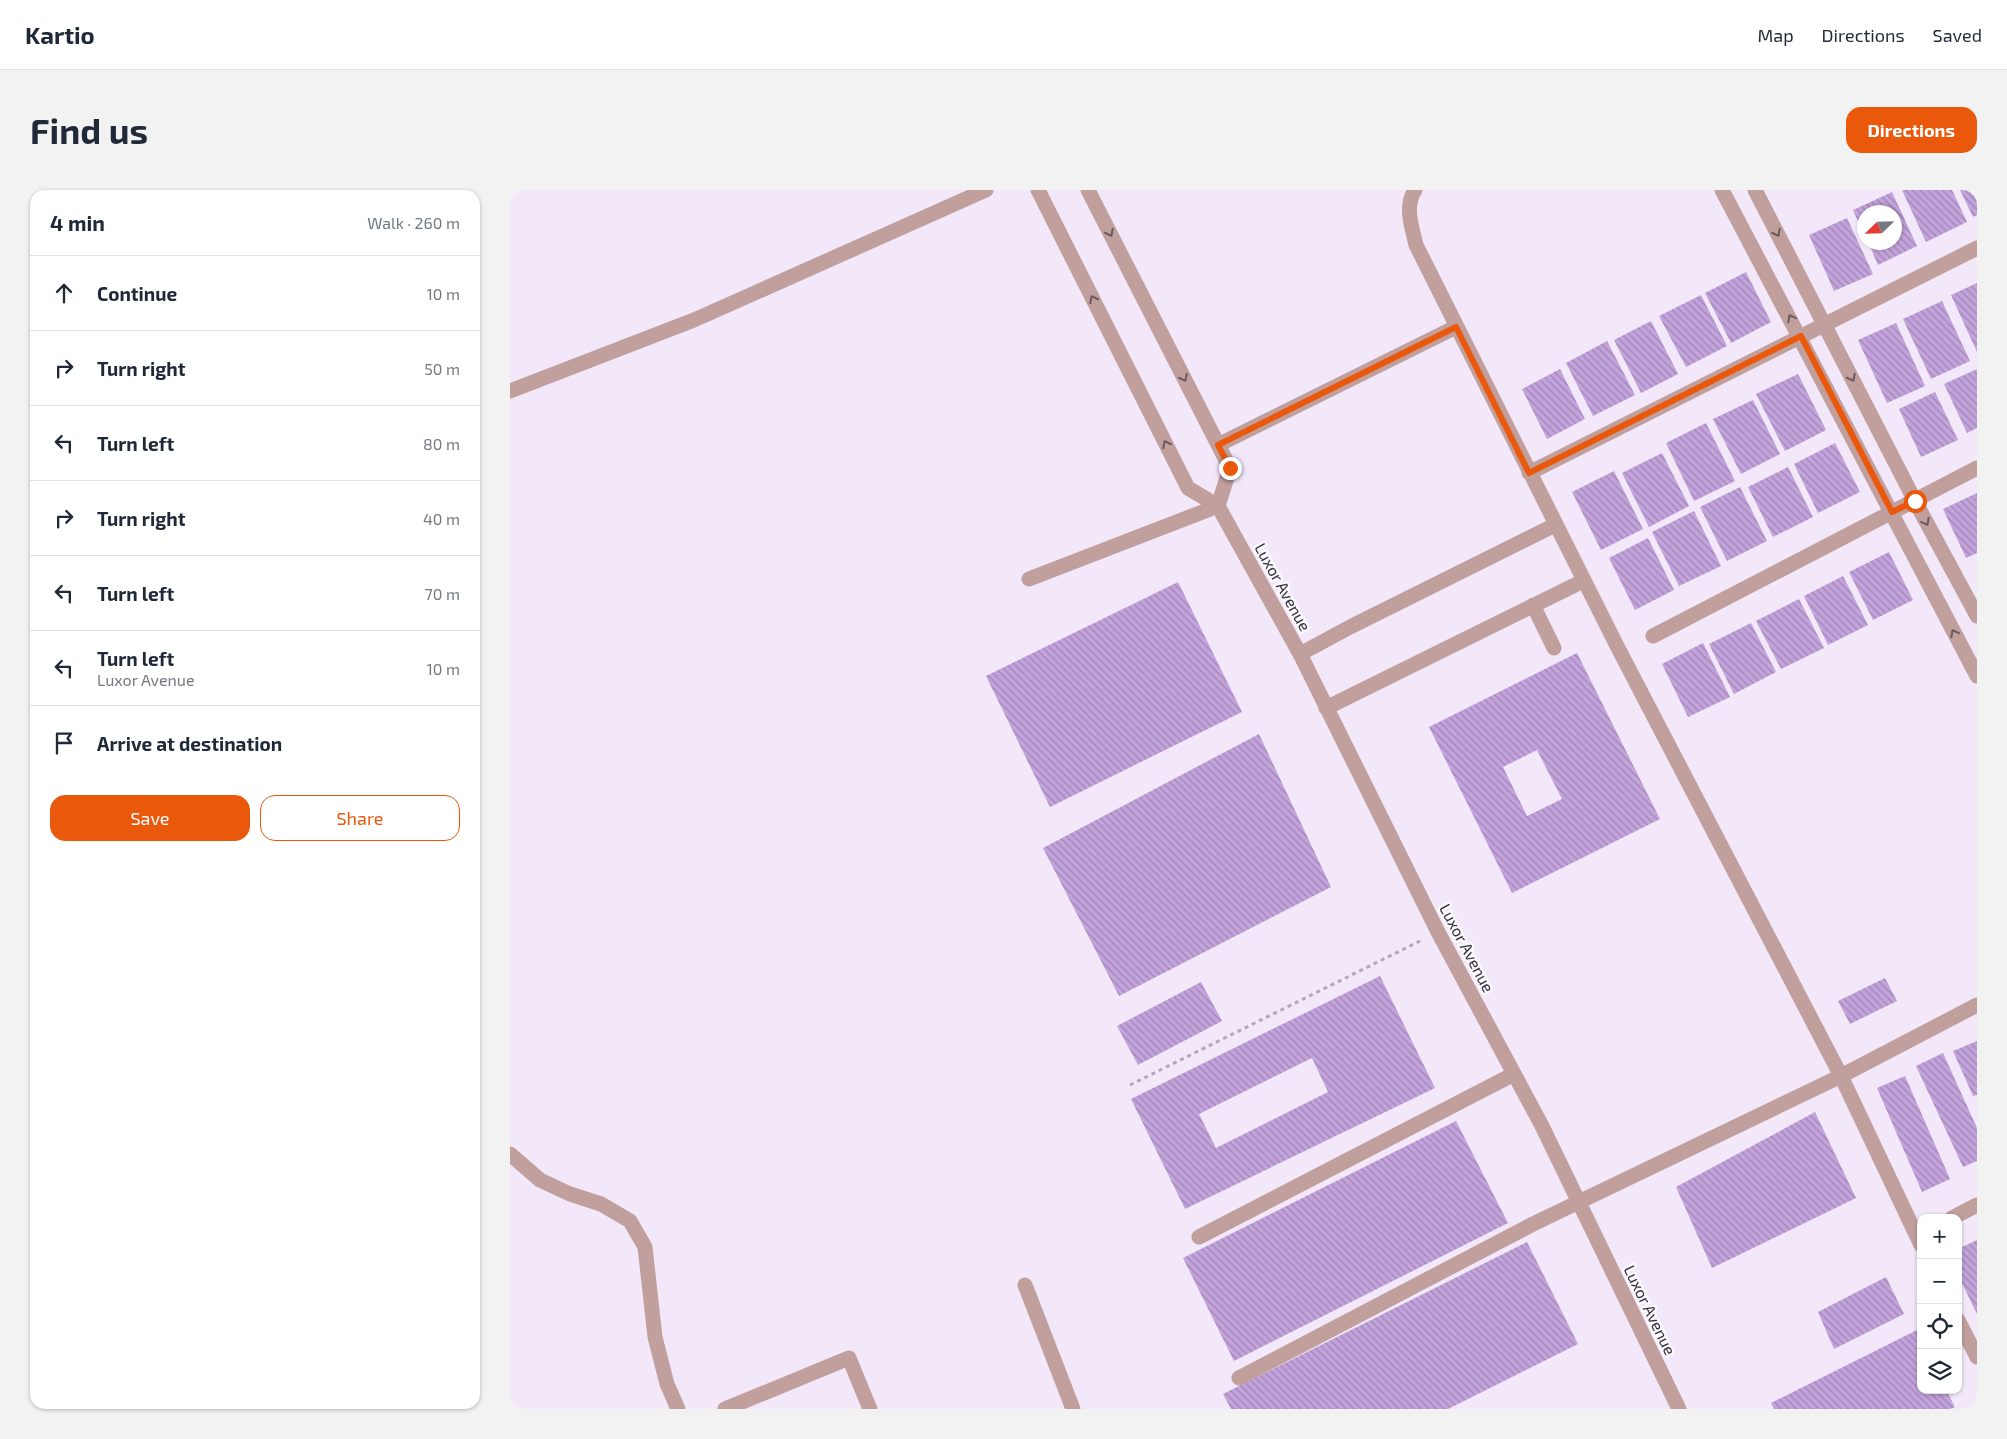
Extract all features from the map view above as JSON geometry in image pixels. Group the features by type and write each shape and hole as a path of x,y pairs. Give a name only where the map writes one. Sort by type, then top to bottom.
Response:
{"street":[{"path":"510,391 694,320 986,190"},
{"path":"1038,190 1188,488 1218,506"},
{"path":"1088,190 1230,468 1218,506"},
{"path":"1415,190 1410,197 1409,216 1416,245 1583,580 1841,1076 1917,1234"},
{"path":"1722,190 1801,336 1977,676"},
{"path":"1755,190 1915,501 1977,616"},
{"path":"1529,473 1977,248"},
{"path":"1218,445 1456,327"},
{"path":"1653,636 1977,468"},
{"path":"1029,579 1218,506"},
{"name":"Luxor Avenue","path":"1218,506 1300,654 1438,932 1542,1126 1679,1409"},
{"path":"1300,654 1350,627 1555,525"},
{"path":"1326,708 1583,580"},
{"path":"1533,605 1554,648"},
{"path":"1239,1378 1578,1202 1841,1076 1977,1005"},
{"path":"1199,1237 1514,1074"},
{"path":"510,1154 540,1180 570,1194 601,1204 630,1221 645,1247 655,1337 667,1384 678,1409"},
{"path":"1960,1214 1977,1205"},
{"path":"1024,1285 1073,1409"},
{"path":"1962,1328 1977,1357"},
{"path":"725,1409 849,1358 870,1409"}],"path":[{"path":"1130,1085 1438,932"}],"building":[{"path":"1902,190 1952,190 1967,222 1926,242"},
{"path":"1960,190 1977,190 1977,215 1973,217"},
{"path":"1892,192 1898,205 1864,205"},
{"path":"1857,208 1857,219 1853,210"},
{"path":"1902,214 1917,246 1878,265 1871,250 1902,250"},
{"path":"1847,218 1857,240 1857,250 1862,250 1873,274 1834,291 1809,235"},
{"path":"1746,272 1771,322 1731,343 1705,293"},
{"path":"1977,283 1977,352 1951,295"},
{"path":"1701,295 1727,346 1686,367 1659,316"},
{"path":"1942,301 1970,361 1931,379 1903,319"},
{"path":"1651,321 1678,374 1641,393 1614,340"},
{"path":"1896,323 1925,386 1887,403 1858,340"},
{"path":"1607,341 1635,395 1593,416 1566,363"},
{"path":"1560,369 1585,419 1547,439 1522,389"},
{"path":"1977,369 1977,428 1967,433 1944,384"},
{"path":"1798,374 1826,430 1785,451 1756,394"},
{"path":"1935,392 1958,440 1921,457 1899,409"},
{"path":"1753,400 1780,454 1741,474 1713,419"},
{"path":"1706,423 1735,481 1694,501 1666,443"},
{"path":"1835,443 1860,492 1818,513 1794,464"},
{"path":"1662,453 1689,506 1649,527 1622,473"},
{"path":"1788,467 1813,517 1773,537 1748,487"},
{"path":"1614,471 1643,529 1601,550 1572,492"},
{"path":"1740,487 1767,541 1727,561 1700,507"},
{"path":"1977,493 1977,553 1966,558 1943,509"},
{"path":"1694,511 1721,566 1679,586 1652,532"},
{"path":"1648,538 1674,590 1635,610 1609,558"},
{"path":"1889,552 1913,600 1873,620 1849,572"},
{"path":"1843,576 1868,625 1828,645 1804,596"},
{"path":"1178,582 1242,712 1050,807 986,676"},
{"path":"1799,599 1824,648 1781,669 1756,621"},
{"path":"1751,623 1776,672 1734,694 1709,644"},
{"path":"1703,643 1730,697 1688,717 1662,664"},
{"path":"1577,653 1660,819 1512,893 1429,727","holes":["1537,750 1562,799 1527,816 1503,767"]},
{"path":"1259,734 1331,887 1119,996 1043,848"},
{"path":"1380,976 1435,1088 1185,1209 1131,1099","holes":["1312,1058 1328,1092 1216,1148 1199,1114"]},
{"path":"1885,978 1897,1001 1850,1024 1838,1001"},
{"path":"1201,982 1222,1021 1138,1065 1117,1026"},
{"path":"1977,1041 1977,1095 1973,1096 1953,1051"},
{"path":"1943,1053 1977,1128 1977,1161 1963,1167 1916,1066"},
{"path":"1905,1076 1950,1179 1922,1192 1877,1088"},
{"path":"1815,1112 1856,1198 1712,1268 1676,1187"},
{"path":"1456,1121 1508,1223 1234,1361 1183,1258"},
{"path":"1977,1240 1977,1314 1962,1283 1962,1247"},
{"path":"1527,1242 1578,1344 1448,1409 1231,1409 1223,1394"},
{"path":"1886,1277 1904,1314 1834,1349 1818,1312"},
{"path":"1917,1330 1917,1394 1948,1394 1955,1407 1950,1409 1774,1409 1771,1403"}],"route":[{"path":"1230,468 1218,445 1456,327 1529,473 1801,336 1892,512 1915,501"}]}
